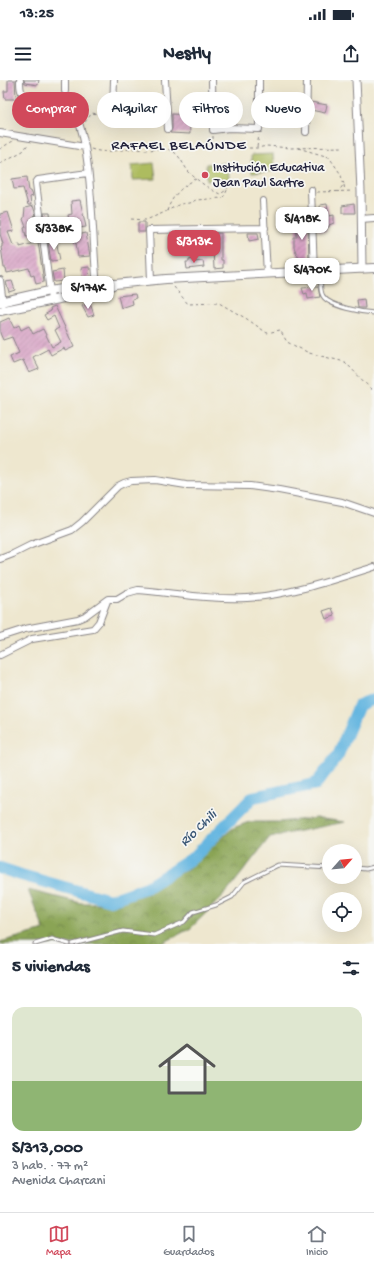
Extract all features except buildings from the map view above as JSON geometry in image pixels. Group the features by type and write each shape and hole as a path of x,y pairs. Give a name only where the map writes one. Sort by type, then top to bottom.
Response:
{"main road":[{"path":"2,306 49,291 97,287 150,280 374,268"},
{"path":"2,306 51,300 97,287"}],"street":[{"path":"20,80 21,92"},
{"path":"65,80 65,91"},
{"path":"114,80 114,92"},
{"path":"165,80 168,129"},
{"path":"212,80 213,130 229,128 259,129 259,80"},
{"path":"306,132 307,80"},
{"path":"356,80 361,191 362,269"},
{"path":"80,128 85,147 88,173 97,287"},
{"path":"0,133 85,147"},
{"path":"51,300 36,182 38,180 88,173"},
{"path":"311,191 317,271"},
{"path":"263,201 267,274"},
{"path":"361,219 374,218"},
{"path":"150,280 149,230 265,228"},
{"path":"0,280 2,306"},
{"path":"0,559 31,545 72,530 118,486 131,481 155,480 186,485 232,485 279,490 314,498 342,502 374,513"},
{"path":"0,637 25,629 78,619 85,616 108,599 117,599 127,593 138,590 247,598 267,596 316,585 374,567"},
{"path":"0,655 32,638 93,629 99,622 108,599"}],"lane":[{"path":"317,271 324,298 338,306 374,313"},
{"path":"73,944 123,931 154,935 184,922 193,912 216,905 232,897 244,882 278,865 322,868"},
{"path":"362,869 374,867"},
{"path":"35,944 52,940 69,944"}],"path":[{"path":"213,130 213,148 267,146 296,148 343,146"},
{"path":"257,147 259,133"},
{"path":"0,150 6,144 24,137"},
{"path":"0,163 23,151 32,138"},
{"path":"85,147 97,151 119,151 131,149 146,150 162,148 171,150 177,154 189,172 208,188 220,194 228,188"},
{"path":"296,148 329,157 340,173 345,191"},
{"path":"166,211 171,200 178,191 196,178"},
{"path":"132,219 146,220 180,204 189,204 196,200 222,198 231,183"},
{"path":"338,192 344,184"},
{"path":"311,191 361,191"},
{"path":"166,279 188,304 219,303 247,318 267,332 280,330 287,342 309,352 345,362 371,389 374,390"}],"green space":[{"path":"273,154 274,171 252,173 251,155"},
{"path":"154,163 156,179 133,180 132,165"},
{"path":"228,163 229,180 207,181 206,164"},
{"path":"316,818 345,822 270,837 227,892 191,928 161,944 0,944 0,942 44,930 28,890 81,903 119,903 187,869 233,828 249,822 279,822"}],"waterway":[{"name":"Río Chili","path":"0,868 110,900 147,887 194,857 253,797 316,784 338,755 359,705 374,699"}],"place":[{"name":"Institución Educativa Jean Paul Sartre","path":"205,175"}],"district":[{"name":"RAFAEL BELAÚNDE","path":"179,146"}]}
